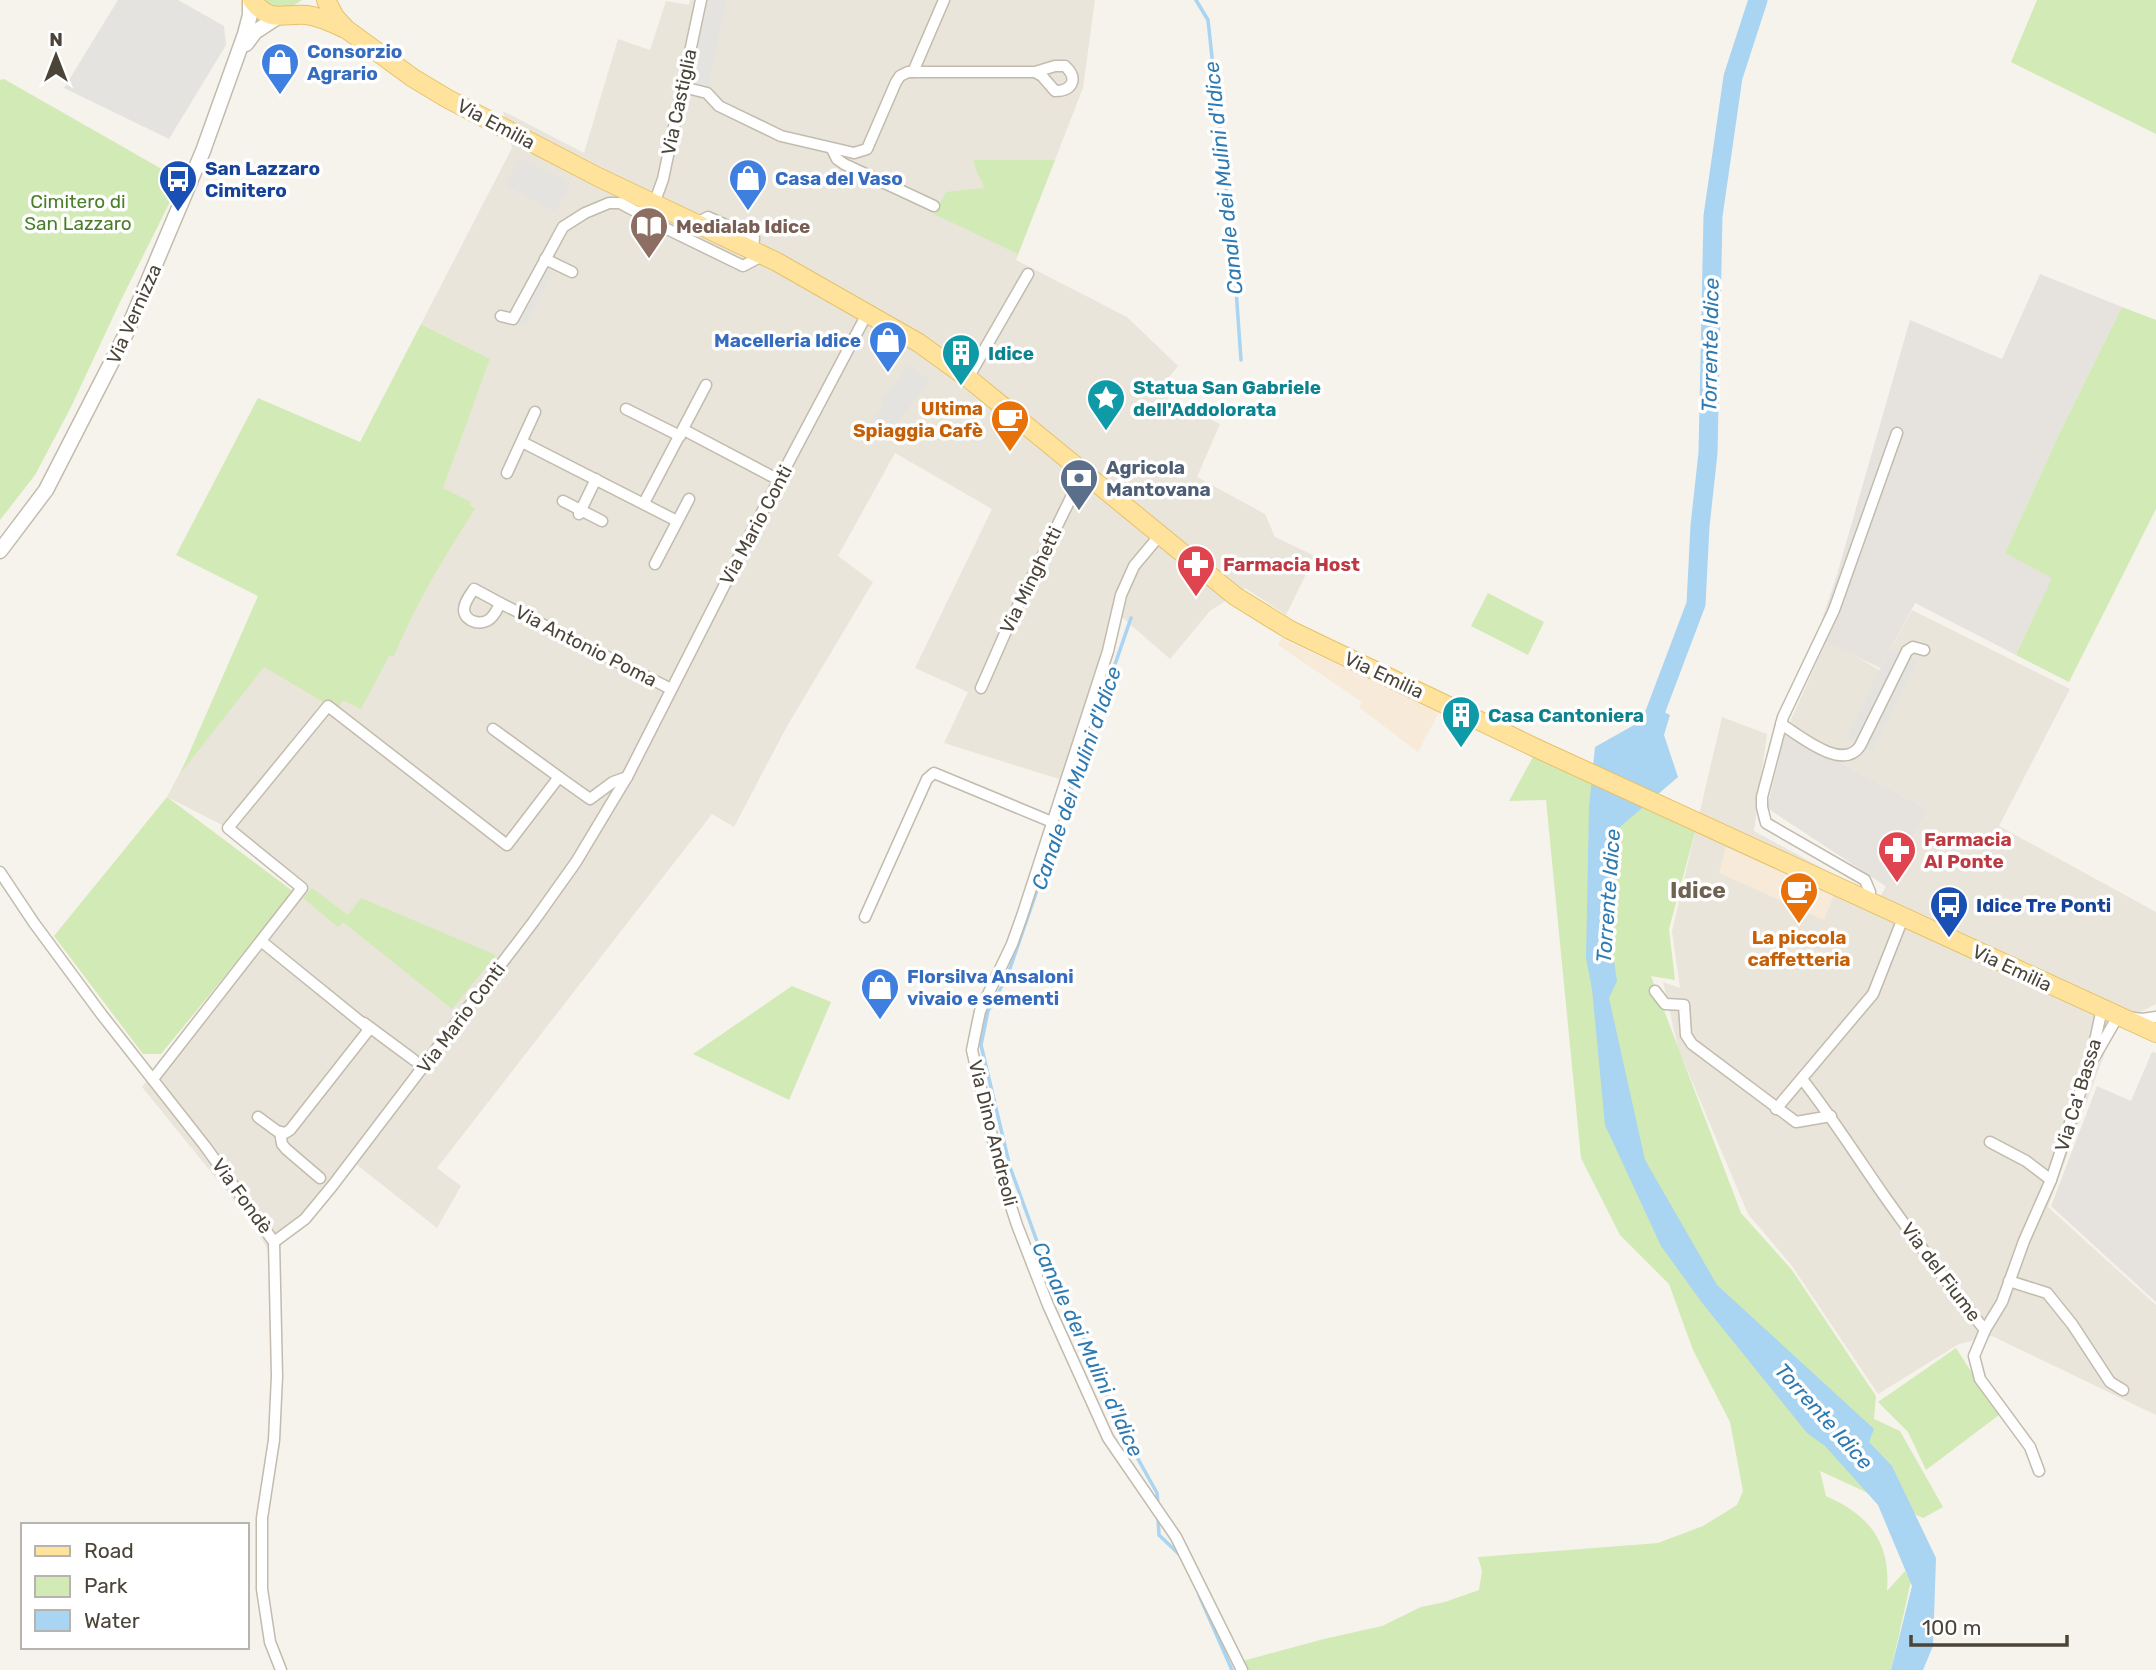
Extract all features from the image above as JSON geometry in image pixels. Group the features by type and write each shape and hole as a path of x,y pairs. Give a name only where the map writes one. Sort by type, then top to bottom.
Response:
{"main road":[{"path":"251,0 267,14 278,17"},
{"path":"298,15 315,0"},
{"name":"Via Emilia","path":"326,0 335,17 346,29"},
{"name":"Via Emilia","path":"278,17 298,15 321,18 346,29 425,85 598,177 650,208 697,223 759,252 868,312 919,343 968,378 1235,596 1290,630 1536,748 2156,1033"}],"street":[{"name":"Via Vernizza","path":"0,551 46,490 124,338 183,200 235,60 250,15 251,0"},
{"name":"Via Castiglia","path":"650,208 663,179 701,0"},
{"path":"913,72 944,0"},
{"name":"Via Vernizza","path":"235,60 255,32 278,17"},
{"path":"683,87 707,93 719,106 781,136 853,153 867,149 900,76 913,72 1035,72"},
{"path":"832,149 837,159 844,164 934,206"},
{"path":"501,316 513,319 563,227 602,205 604,188 598,177"},
{"name":"Via Emilia","path":"602,205 614,202 638,212 650,208 663,227 743,266 759,252"},
{"path":"545,258 572,272"},
{"path":"968,378 1028,274"},
{"name":"Via Mario Conti","path":"274,1242 305,1219 422,1070 576,862 627,777 868,312"},
{"path":"644,503 706,385"},
{"path":"626,409 779,480"},
{"path":"507,473 535,412"},
{"path":"1868,902 1870,892 1865,880 1778,831 1764,820 1762,797 1789,702 1834,610 1897,433"},
{"path":"522,442 677,520"},
{"name":"Via Minghetti","path":"981,688 1083,473"},
{"path":"580,512 596,479"},
{"path":"655,565 689,499"},
{"path":"563,501 580,512 602,520"},
{"name":"Via Dino Andreoli","path":"1160,535 1133,566 1121,595 1108,651 1012,944 980,1011 972,1050 1002,1179 1044,1293 1108,1438 1176,1537 1242,1670"},
{"name":"Via Antonio Poma","path":"500,603 671,689"},
{"path":"1781,724 1826,751 1843,757 1849,756 1860,746 1907,651 1913,647 1924,650"},
{"path":"153,1079 302,888 228,828 328,706 507,845 559,777"},
{"path":"493,729 590,799 613,782 627,777"},
{"path":"865,917 927,779 934,773 1052,822"},
{"path":"1845,868 1852,879 1849,893"},
{"name":"Via Fondè","path":"0,872 34,923 205,1146 274,1242 277,1376 274,1440 262,1518 262,1589 270,1642 281,1670"},
{"path":"1776,1109 1873,994 1903,918"},
{"path":"261,941 414,1060"},
{"path":"1656,991 1665,1004 1685,1005 1683,1012 1686,1035 1692,1044 1776,1109 1796,1122 1831,1116"},
{"path":"2110,1012 2142,1019 2156,1017"},
{"name":"Via Ca' Bassa","path":"2090,1063 2110,1012"},
{"name":"Via Ca' Bassa","path":"1985,1330 2002,1302 2024,1241 2051,1180 2110,1012"},
{"path":"258,1117 280,1132 290,1130 367,1032 364,1023"},
{"name":"Via del Fiume","path":"1802,1079 1831,1116 1948,1284 1985,1330 1974,1356 1980,1378 2030,1447 2039,1471"},
{"path":"280,1132 282,1144 286,1149 320,1178"},
{"name":"Via Ca' Bassa","path":"1990,1142 2026,1161 2051,1180"},
{"path":"2009,1281 2047,1293 2072,1324 2110,1382 2123,1390"}],"shaded area":[{"path":"118,0 178,0 224,26 226,45 169,139 64,88"},
{"path":"690,0 1095,0 1083,88 1016,260 1127,317 1178,366 1156,393 1220,424 1197,477 1265,514 1275,537 1315,556 1286,615 1245,588 1210,611 1170,659 1116,612 1065,781 944,743 968,692 915,668 992,509 895,453 838,556 873,582 786,728 734,827 712,814 437,1168 461,1186 437,1228 352,1161 287,1233 268,1250 254,1225 142,1087 302,889 228,828 167,797 242,654 366,651 417,599 474,509 442,487 490,359 421,324 512,148 503,111 584,153 618,39 650,50 666,1 689,5"},
{"path":"701,0 726,0 707,93 683,87"},
{"path":"519,157 570,183 556,212 505,185"},
{"path":"545,266 553,270 526,325 518,322"},
{"path":"2040,274 2122,307 2060,432 2005,553 2053,577 2016,655 1915,603 1880,668 1816,637 1836,578 1910,320 2002,359"},
{"path":"909,365 929,380 885,438 869,423 885,402 882,400"},
{"path":"1912,610 2070,689 1999,826 2156,912 2156,1004 2115,1025 2048,1207 2156,1305 2156,1415 1992,1336 1959,1344 1878,1394 1792,1266 1748,1214 1678,1048 1663,982 1680,988 1672,931 1722,717 1767,734 1754,831 1879,899 1927,809 1785,733 1827,639 1879,670"},
{"path":"1281,638 1439,712 1418,752 1359,707 1362,702 1278,645"},
{"path":"1890,649 1917,661 1872,751 1847,737"},
{"path":"1785,733 1927,809 1887,887 1767,808"},
{"path":"1726,847 1834,895 1824,920 1719,873"},
{"path":"2152,1052 2156,1053 2156,1302 2051,1206 2097,1086 2131,1101"}],"green space":[{"path":"263,0 302,0 283,7"},
{"path":"2037,0 2156,0 2156,134 2011,62"},
{"name":"Cimitero di San Lazzaro","path":"4,79 181,180 71,407 35,475 0,520 0,80"},
{"path":"974,160 1055,160 1018,254 934,214 946,192 984,188"},
{"path":"2122,307 2156,320 2156,509 2069,682 2016,655 2052,578 2005,553 2060,432"},
{"path":"421,324 490,359 443,488 471,502 470,505 475,509 431,581 394,656 389,656 361,709 343,700 337,710 264,667 180,774 258,596 176,555 258,398 360,442"},
{"path":"1488,593 1544,622 1528,655 1471,626"},
{"path":"1533,757 1695,832 1669,929 1675,980 1651,976 1741,1213 1792,1270 1876,1396 1874,1419 1900,1431 1943,1507 1923,1518 1820,1471 1826,1496 1865,1521 1881,1544 1885,1558 1887,1591 1905,1571 1911,1581 1891,1670 1238,1670 1235,1663 1382,1626 1421,1607 1479,1590 1482,1571 1478,1557 1658,1543 1703,1526 1737,1505 1743,1491 1730,1422 1693,1350 1669,1284 1620,1235 1581,1158 1546,800 1509,801"},
{"path":"167,797 294,892 161,1054 143,1054 54,936"},
{"path":"312,888 348,915 361,898 496,955 452,1009 343,922 338,927 303,898"},
{"path":"792,986 831,1002 789,1100 693,1054"},
{"path":"1956,1348 1999,1415 1926,1470 1908,1432 1878,1402"}],"water":[{"path":"1650,705 1670,715 1664,735 1678,777 1620,827 1610,933 1617,981 1609,998 1645,1160 1717,1285 1874,1429 1869,1442 1892,1466 1936,1558 1933,1646 1923,1670 1891,1670 1912,1586 1878,1505 1825,1446 1807,1433 1703,1304 1661,1246 1605,1125 1592,989 1586,958 1589,808 1595,747 1643,720"}],"waterway":[{"name":"Canale dei Mulini d'Idice","path":"1196,0 1208,20 1234,261 1241,360"},
{"name":"Torrente Idice","path":"1648,731 1696,604 1700,526 1708,453 1713,216 1733,77 1758,0"},
{"name":"Canale dei Mulini d'Idice","path":"1131,618 1007,977 988,1011 981,1045 1010,1167 1050,1277 1092,1353 1113,1414 1157,1493 1158,1503"},
{"name":"Canale dei Mulini d'Idice","path":"1158,1518 1159,1535 1181,1556"},
{"name":"Canale dei Mulini d'Idice","path":"1199,1595 1232,1670"}],"place":[{"name":"Consorzio Agrario","path":"280,96"},
{"name":"Casa del Vaso","path":"748,212"},
{"name":"San Lazzaro Cimitero","path":"178,213"},
{"name":"Medialab Idice","path":"649,260"},
{"name":"Macelleria Idice","path":"888,374"},
{"name":"Idice","path":"961,387"},
{"name":"Statua San Gabriele dell'Addolorata","path":"1106,432"},
{"name":"Ultima Spiaggia Cafè","path":"1010,453"},
{"name":"Agricola Mantovana","path":"1079,512"},
{"name":"Farmacia Host","path":"1196,598"},
{"name":"Casa Cantoniera","path":"1461,749"},
{"name":"Farmacia Al Ponte","path":"1897,884"},
{"name":"La piccola caffetteria","path":"1799,925"},
{"name":"Idice Tre Ponti","path":"1949,939"},
{"name":"Florsilva Ansaloni vivaio e sementi","path":"880,1021"}],"district":[{"name":"Idice","path":"1698,890"}]}
